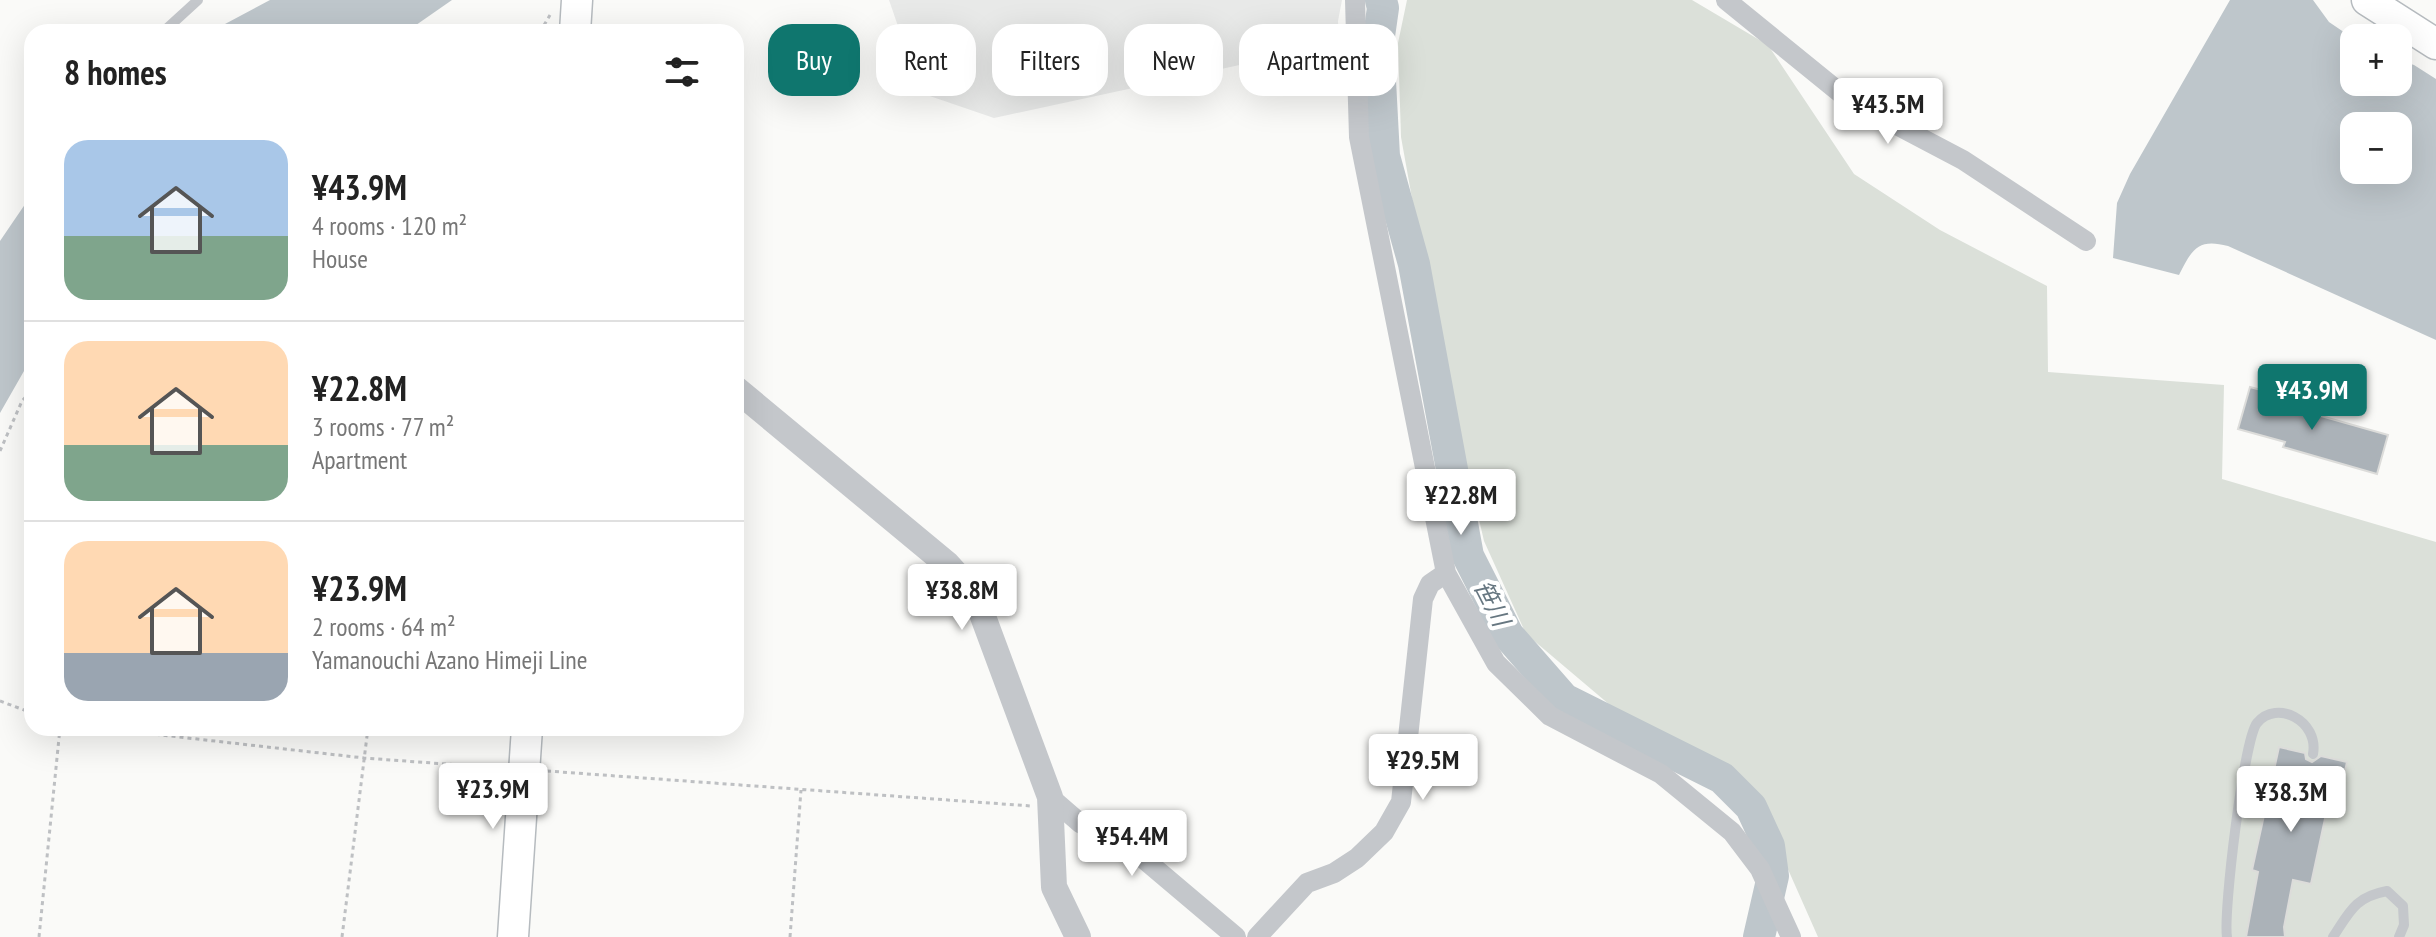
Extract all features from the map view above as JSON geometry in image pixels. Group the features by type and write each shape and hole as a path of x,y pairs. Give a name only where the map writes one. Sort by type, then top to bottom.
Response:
{"main road":[{"path":"2367,0 2436,44"},
{"path":"565,5 572,24"},
{"path":"513,937 526,736"}],"street":[{"path":"1726,0 1849,100 1963,160 2086,241"},
{"path":"1354,1 1359,137 1446,573 1496,663 1550,716 1661,774 1732,832 1760,869 1790,936"},
{"path":"744,396 947,564 975,595 1050,802 1054,887 1078,937"},
{"path":"1257,937 1307,883 1334,873 1357,858 1384,832 1401,802 1423,599 1430,584 1446,573"},
{"path":"1050,802 1080,823 1132,849 1236,937"}],"lane":[{"path":"172,24 198,0"},
{"path":"2227,937 2248,748 2257,724 2270,715 2291,715 2310,727 2315,742 2313,754"},
{"path":"2333,937 2354,905 2368,895 2387,891 2403,906 2404,925 2399,937"}],"path":[{"path":"547,24 565,5"},
{"path":"0,451 24,399"},
{"path":"0,701 24,710"},
{"path":"39,937 59,736"},
{"path":"170,736 364,758 801,790 1050,802"},
{"path":"342,937 367,736"},
{"path":"790,937 801,790"}],"shaded area":[{"path":"270,0 452,0 418,24 225,24"},
{"path":"889,0 1342,0 1338,24 1239,24 1239,65 1223,69 1223,24 1124,24 1124,90 1108,93 1108,24 992,24 992,96 1096,96 994,118 930,96 976,96 976,24 897,24"},
{"path":"1407,0 1692,0 1768,45 1854,174 1940,230 2047,286 2048,372 2224,385 2222,479 2436,542 2436,937 1818,937 1771,831 1715,764 1630,722 1526,634 1484,541 1436,332 1401,137 1398,43"},
{"path":"2230,0 2313,0 2329,22 2340,29 2340,96 2412,96 2412,64 2436,79 2436,340 2228,246 2210,244 2197,248 2179,275 2113,258 2117,203 2130,174"},
{"path":"24,206 24,371 0,413 0,241"}],"building":[{"path":"2250,387 2302,401 2300,410 2388,435 2377,474 2283,447 2285,442 2238,429"},
{"path":"2279,747 2305,753 2306,759 2312,762 2321,756 2347,762 2335,816 2326,814 2311,884 2293,880 2285,937 2246,937 2258,872 2252,870"}],"waterway":[{"name":"笹川","path":"1381,0 1383,8 1378,43 1384,156 1414,264 1468,556 1508,635 1564,699 1722,778 1751,807 1769,846 1773,876 1759,937"}]}
